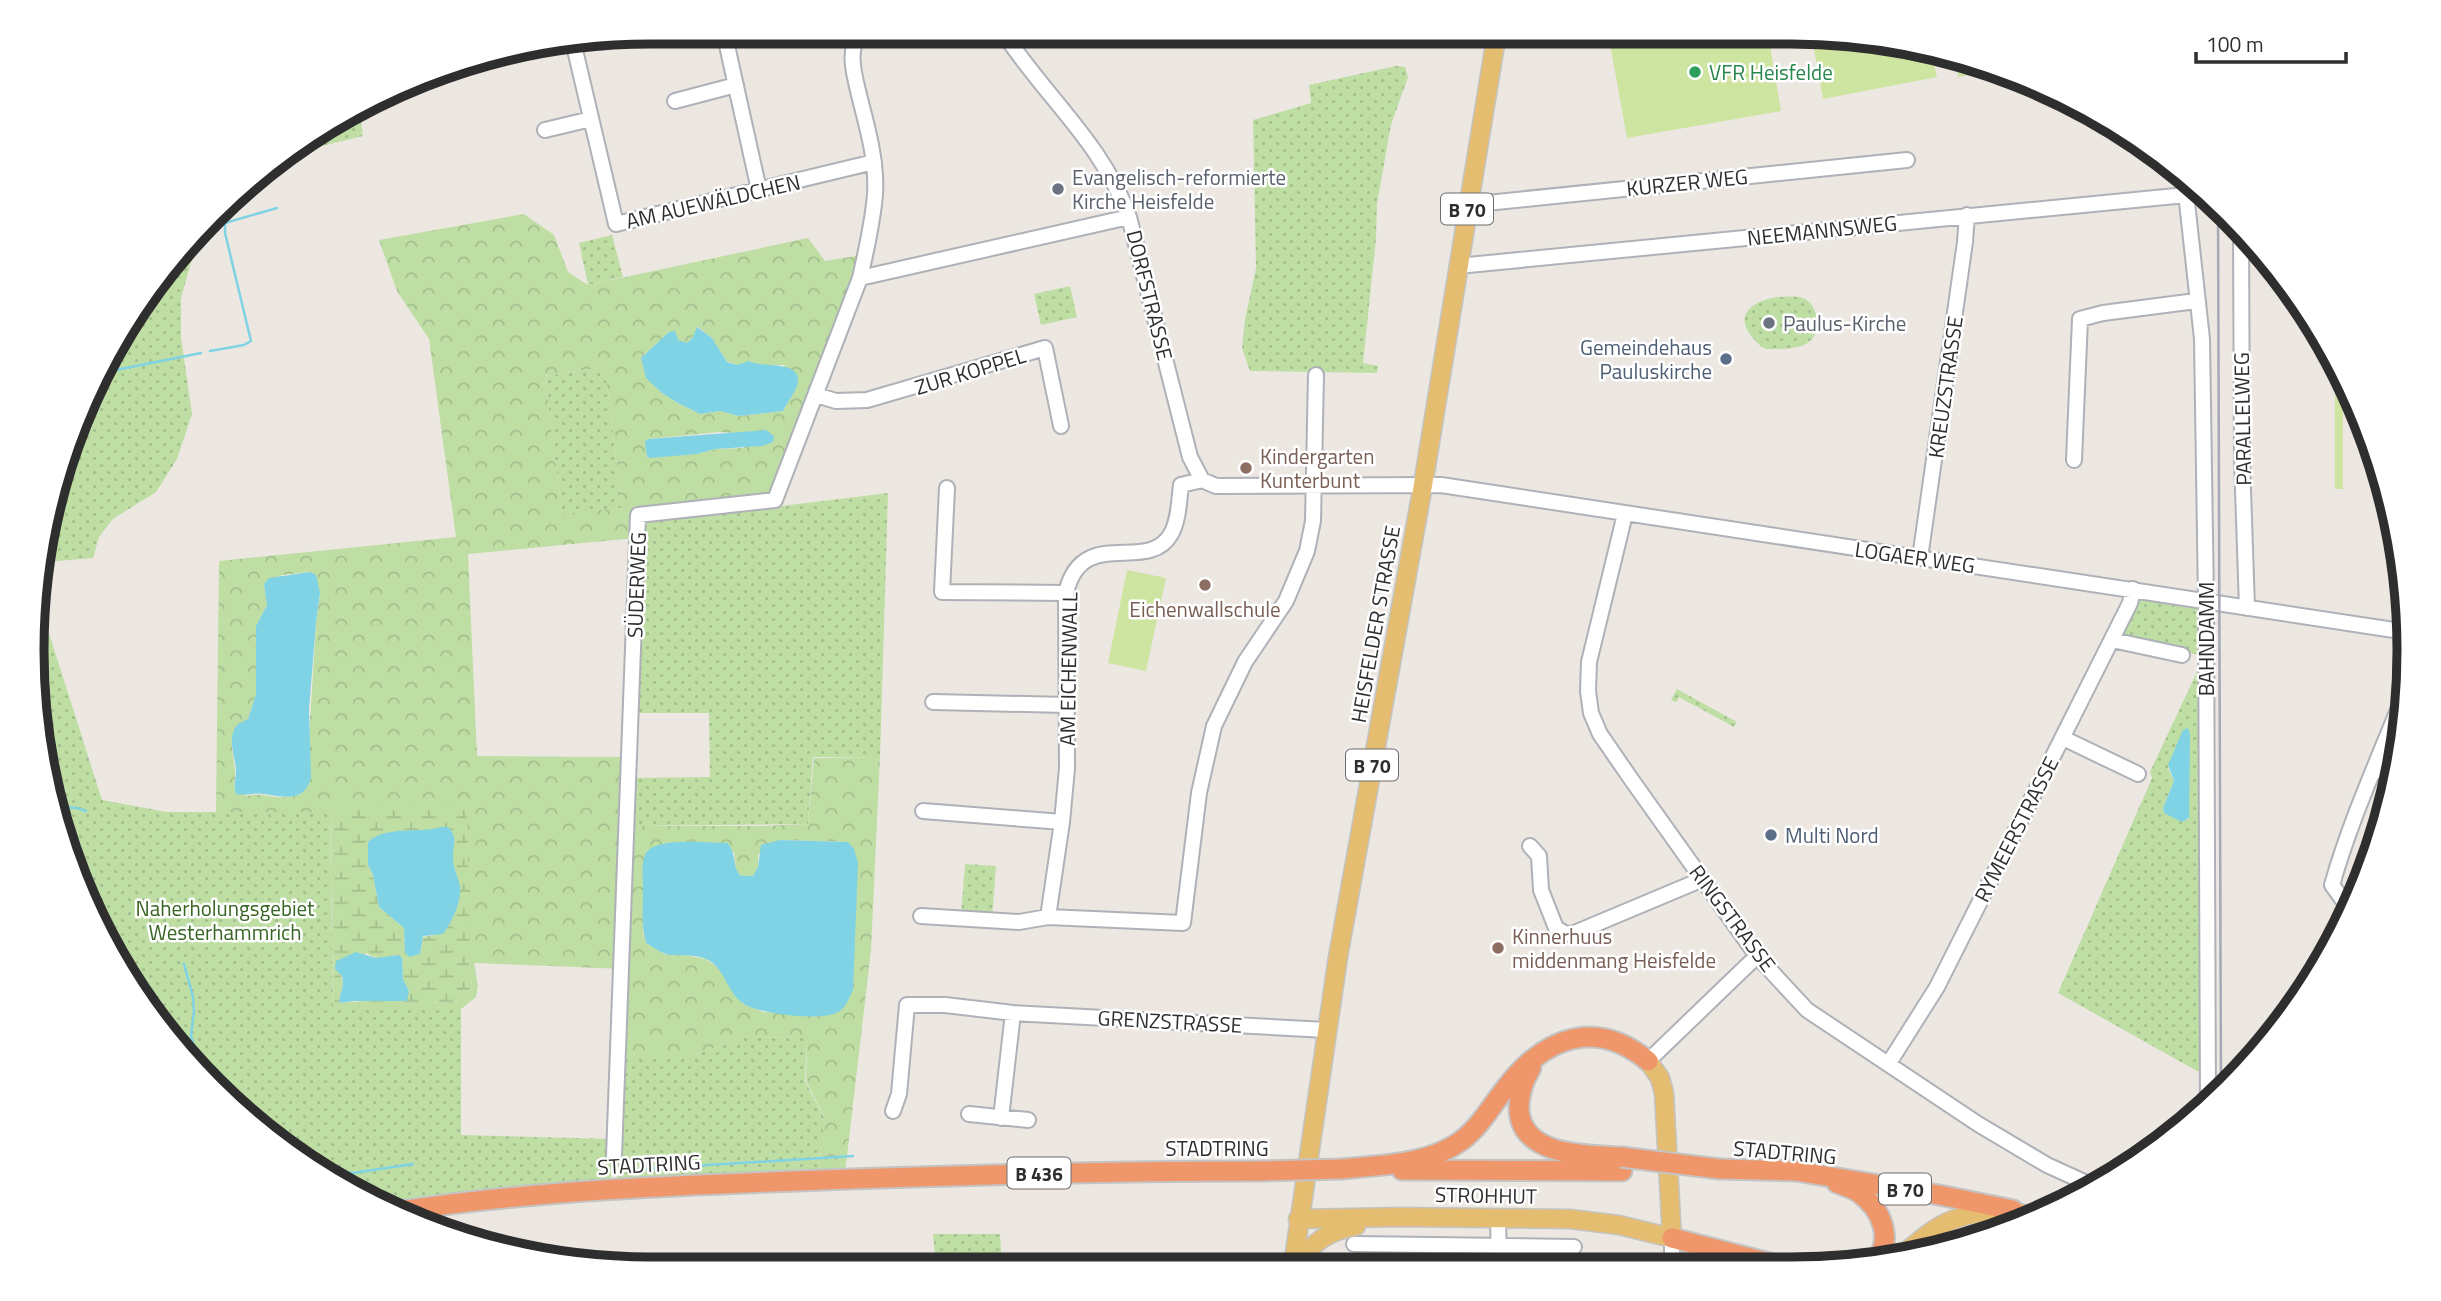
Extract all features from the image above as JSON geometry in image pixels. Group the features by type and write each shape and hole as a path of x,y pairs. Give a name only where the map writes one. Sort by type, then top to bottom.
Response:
{"highway":[{"path":"1342,1169 1408,1161 1438,1154 1460,1142 1481,1122 1525,1065 1547,1048 1567,1039 1602,1038 1620,1042 1648,1060"},
{"name":"B 70","path":"1547,1048 1526,1076 1521,1090 1520,1116 1529,1135 1548,1147 1567,1153 1621,1164"},
{"name":"STADTRING","path":"413,1209 472,1200 690,1184 1080,1172 1621,1164 1796,1171 1939,1195 2019,1212"},
{"path":"1796,1171 1835,1182 1857,1192 1873,1207 1882,1221 1885,1232 1881,1250"},
{"path":"1672,1238 1746,1257"}],"main road":[{"name":"HEISFELDER STRASSE","path":"1294,1257 1326,1030 1423,485 1495,44"},
{"path":"1648,1060 1660,1078 1664,1093 1672,1238"},
{"name":"B 70","path":"1914,1245 1929,1232 1967,1215 2017,1213"},
{"path":"1303,1257 1326,1234 1400,1217"},
{"name":"STROHHUT","path":"1298,1219 1498,1217 1594,1221 1619,1224 1672,1238"}],"street":[{"path":"727,44 759,190"},
{"name":"SÜDERWEG","path":"614,1156 638,515 775,500 860,278 868,243 875,193 874,162 853,67 854,44"},
{"name":"DORFSTRASSE","path":"1011,44 1036,79 1092,145 1112,175 1129,216 1190,457 1202,480"},
{"name":"AM AUEWÄLDCHEN","path":"575,50 616,224 874,162"},
{"path":"675,101 736,85"},
{"path":"545,130 591,119"},
{"name":"KURZER WEG","path":"1467,205 1907,160"},
{"name":"BAHNDAMM","path":"2185,190 2202,339 2208,1091"},
{"name":"NEEMANNSWEG","path":"1458,267 2186,195"},
{"name":"KREUZSTRASSE","path":"1920,558 1964,255 1967,215"},
{"path":"860,278 1129,216"},
{"name":"PARALLELWEG","path":"2244,247 2242,460 2247,608"},
{"path":"2074,460 2080,319 2104,313 2196,301"},
{"name":"ZUR KOPPEL","path":"816,395 836,401 867,400 1045,348 1061,426"},
{"path":"921,916 1019,922 1048,918 1183,923 1199,793 1214,726 1245,662 1273,624 1300,572 1307,551 1313,521 1316,375"},
{"path":"1202,480 1216,486 1423,485"},
{"name":"AM EICHENWALL","path":"1048,918 1067,768 1066,593 1073,573 1091,557 1101,553 1140,552 1159,547 1170,537 1174,528 1181,485 1202,480"},
{"name":"LOGAER WEG","path":"1423,485 1499,493 2396,630"},
{"path":"947,488 942,592 1066,593"},
{"name":"RINGSTRASSE","path":"1625,514 1589,662 1588,691 1591,713 1600,734 1757,956 1807,1010 1978,1124 2047,1165 2084,1182"},
{"name":"RYMEERSTRASSE","path":"1889,1063 1937,987 2112,640 2130,603 2133,589"},
{"path":"2112,640 2182,655"},
{"path":"933,702 1066,705"},
{"path":"2343,901 2332,885 2357,807 2392,726"},
{"path":"2063,738 2138,774"},
{"path":"2375,770 2385,772"},
{"path":"923,811 1062,822"},
{"path":"1530,846 1539,856 1541,890 1556,928 1563,933 1572,934 1703,879"},
{"path":"1648,1060 1757,956"},
{"name":"GRENZSTRASSE","path":"892,1111 899,1094 907,1006 945,1006 1013,1013 1326,1030"},
{"path":"1001,1118 1013,1013"},
{"path":"970,1115 1028,1120"},
{"path":"1498,1217 1499,1257"},
{"path":"1672,1238 1672,1257"},
{"path":"1354,1244 1574,1247"}],"green space":[{"name":"VFR Heisfelde","path":"1610,44 1770,44 1781,111 1627,138"},
{"name":"VFR Heisfelde","path":"1813,45 1870,49 1933,61 1937,77 1823,99"},
{"path":"1396,66 1405,67 1408,77 1391,125 1377,204 1363,363 1378,366 1377,373 1250,371 1242,348 1256,268 1253,120 1311,103 1309,85"},
{"path":"1956,67 1977,73 1958,77"},
{"path":"361,118 363,136 308,149"},
{"path":"524,214 554,235 568,272 588,285 808,238 825,261 856,256 855,280 770,495 636,507 635,538 468,554 477,756 627,757 627,826 808,824 814,758 880,757 871,950 845,1173 818,1174 825,1118 806,1081 807,1038 742,1037 689,1057 620,1057 623,969 474,963 478,986 476,997 461,1009 333,1009 330,812 216,812 219,561 456,537 429,339 397,291 379,240","holes":["698,327 712,338 726,361 737,365 749,362 755,365 784,365 797,385 783,411 739,416 720,411 700,414 662,393 646,377 641,358 669,332 675,332 678,340 687,343","605,367 622,508 562,514 545,376","719,432 735,433 744,448 715,449 697,454 645,441","310,572 320,593 309,738 301,794 283,797 247,796 234,786 232,739 239,725 248,719 256,694 256,626 267,605 264,584 282,575","331,807 470,960 468,968 472,985 463,999 449,1002 334,1007","780,840 848,842 828,1015 763,1012 742,1003 720,969 706,959 667,955 646,943 643,932 643,871 667,843 734,852 736,871 741,876 753,876 758,867 758,855"]},
{"path":"612,235 623,277 588,285 579,243"},
{"path":"195,249 181,298 181,338 192,414 177,459 156,492 113,519 99,537 93,558 50,562 64,493 76,455 106,382 125,347 146,313"},
{"path":"1070,286 1077,317 1041,325 1034,294"},
{"path":"1777,297 1805,299 1816,313 1816,332 1805,345 1766,349 1747,330 1745,316 1749,310 1754,305"},
{"path":"605,367 622,508 562,515 545,376"},
{"path":"2335,382 2343,400 2343,489 2335,489"},
{"path":"888,493 880,757 813,757 808,824 627,826 629,778 710,777 709,713 632,713 641,528 651,518"},
{"path":"1127,570 1166,578 1146,671 1108,663"},
{"path":"2142,592 2203,605 2200,655 2118,640"},
{"name":"Naherholungsgebiet Westerhammrich","path":"45,620 102,800 167,812 330,812 333,1009 461,1009 461,1135 613,1139 611,1179 398,1202 347,1176 313,1155 250,1107 194,1051 169,1020 146,988 106,919 76,846 64,808 49,730 45,690"},
{"path":"2204,657 2206,1072 2197,1071 2058,993 2152,778 2150,772","holes":["2189,731 2188,820 2163,811 2174,781 2168,768"]},
{"path":"1677,689 1737,722 1734,727 1679,697 1676,702 1671,700"},
{"path":"467,806 468,968 472,985 463,999 334,1008 331,807","holes":["441,827 456,839 453,858 460,889 459,898 434,935 423,937 420,954 405,953 404,928 379,907 373,875 368,865 368,842 384,833","367,953 377,958 395,955 402,958 403,979 409,991 398,1001 339,1001 343,983 340,972"]},
{"path":"965,864 996,866 992,918 961,916"},
{"path":"742,1037 807,1038 805,1081 825,1119 818,1174 617,1180 620,1057 689,1057"},
{"path":"933,1234 1000,1234 1001,1257 935,1257"}],"water":[{"path":"697,327 712,338 727,362 737,365 749,361 795,371 798,377 797,386 783,411 739,416 720,411 700,414 662,393 646,378 641,358 669,332 675,331 678,340 687,343"},
{"path":"766,430 774,436 773,442 762,446 647,457 645,441 648,439"},
{"path":"310,572 316,575 320,593 309,709 311,777 299,795 236,794 232,735 238,724 248,719 256,694 256,626 267,605 264,584 269,578"},
{"path":"2188,728 2189,818 2182,822 2164,813 2163,808 2174,781 2168,765 2183,730"},
{"path":"448,827 453,835 453,862 460,886 458,904 443,934 423,936 420,954 410,957 405,953 404,928 379,907 373,875 368,865 368,842 384,833"},
{"path":"780,840 848,842 854,849 858,863 853,990 843,1008 830,1015 791,1015 752,1008 733,994 713,963 702,957 669,955 646,943 643,922 643,867 645,855 650,849 670,843 728,843 738,873 741,876 753,876 758,867 761,845"},
{"path":"356,952 376,958 399,955 402,958 403,979 409,991 407,1001 341,1003 339,1001 343,984 342,976 335,969 336,961"}],"waterway":[{"path":"210,351 244,345 251,341 225,233 225,223 277,208"},
{"path":"112,371 201,353"},
{"path":"64,807 86,811"},
{"path":"184,964 193,997 191,1036 194,1046 224,1083"},
{"path":"627,1170 853,1156"},
{"path":"340,1172 353,1173 413,1164"}],"railway":[{"path":"2218,219 2221,1079"}],"place":[{"name":"VFR Heisfelde","path":"1695,72"},
{"name":"Evangelisch-reformierte Kirche Heisfelde","path":"1058,189"},
{"name":"Paulus-Kirche","path":"1769,323"},
{"name":"Gemeindehaus Pauluskirche","path":"1726,359"},
{"name":"Kindergarten Kunterbunt","path":"1246,468"},
{"name":"Eichenwallschule","path":"1205,585"},
{"name":"Multi Nord","path":"1771,835"},
{"name":"Kinnerhuus middenmang Heisfelde","path":"1498,948"}]}
